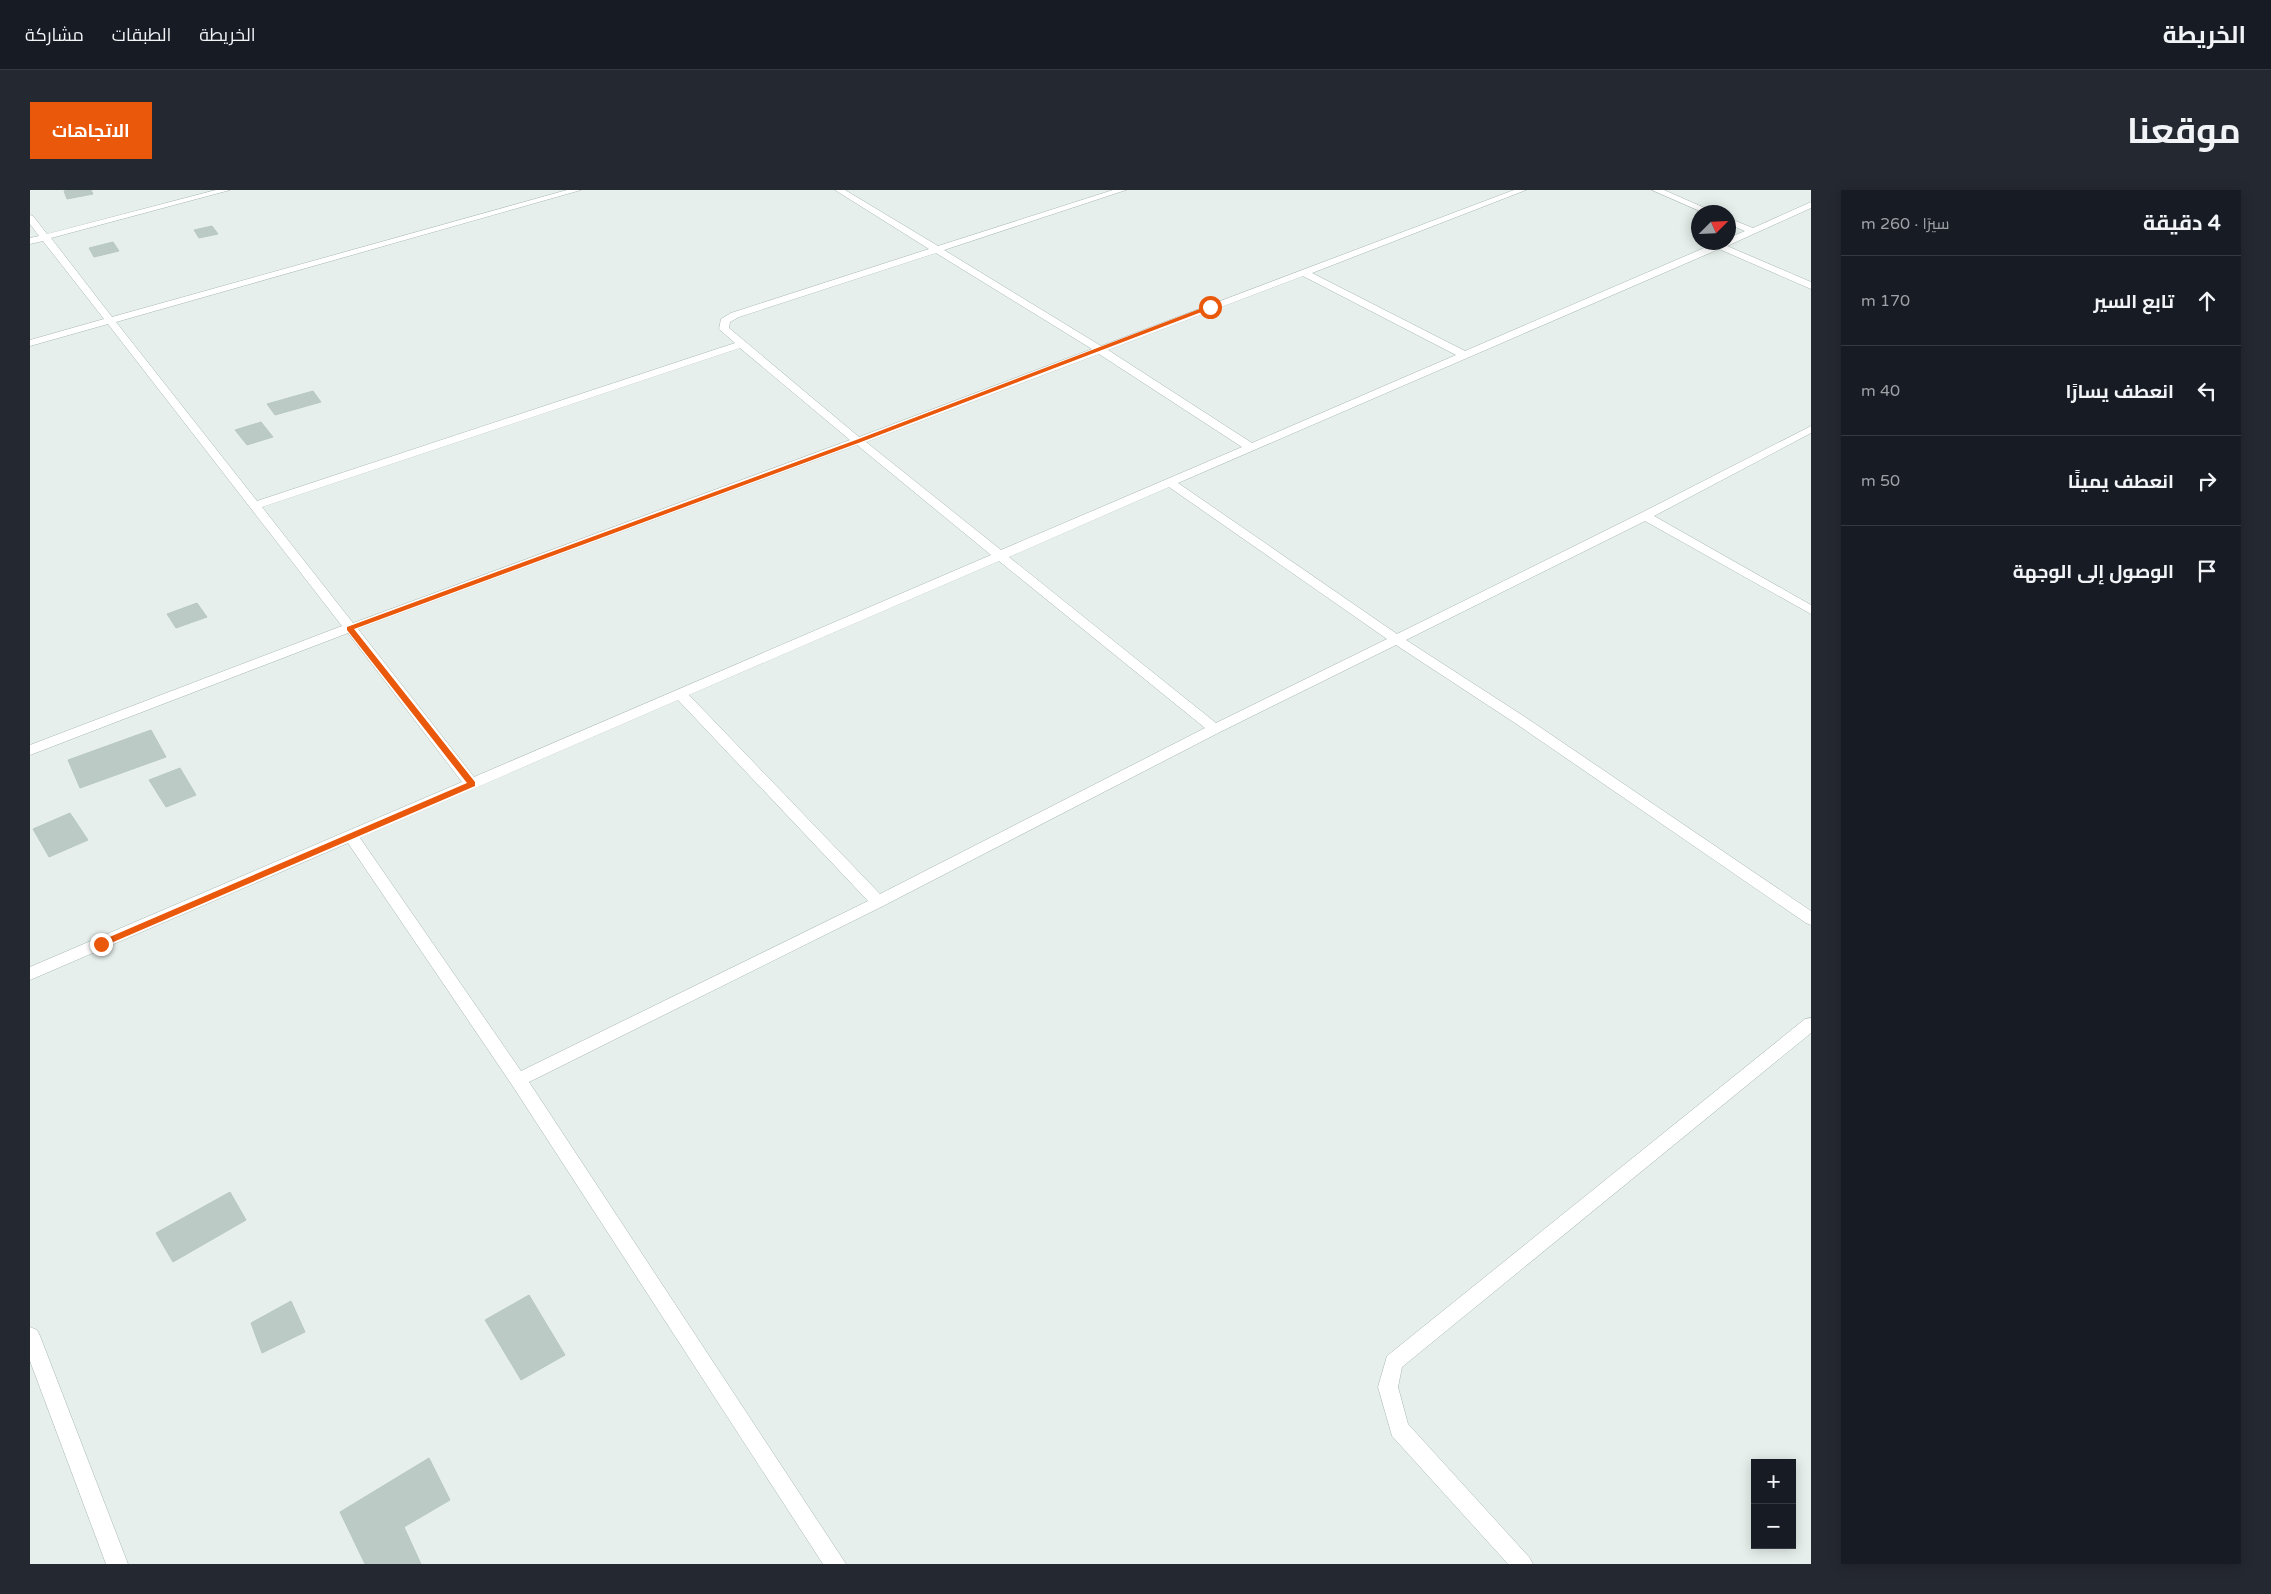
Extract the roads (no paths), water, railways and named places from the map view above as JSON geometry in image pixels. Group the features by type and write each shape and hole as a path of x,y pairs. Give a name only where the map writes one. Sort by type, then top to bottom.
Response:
{"street":[{"path":"30,240 226,190"},
{"path":"534,190 545,199"},
{"path":"30,343 576,190"},
{"path":"838,190 1099,349 1252,448"},
{"path":"1122,190 936,248 735,315 726,322 724,328 858,441 1215,728"},
{"path":"30,750 350,628 858,441 1522,190"},
{"path":"1656,190 1692,205"},
{"path":"1736,238 1811,205"},
{"path":"30,218 472,784"},
{"path":"1736,224 1753,231"},
{"path":"1736,248 1811,286"},
{"path":"30,974 1709,250"},
{"path":"1303,272 1466,356"},
{"path":"254,506 742,344"},
{"path":"518,1080 878,902 1215,728 1645,516 1811,429"},
{"path":"1170,483 1396,639 1520,720 1811,920"},
{"path":"1645,516 1811,610"},
{"path":"680,694 878,902"},
{"path":"351,836 518,1080 835,1564"},
{"path":"1522,1564 1399,1429 1388,1387 1394,1362 1811,1024"},
{"path":"30,1336 117,1564"}]}
